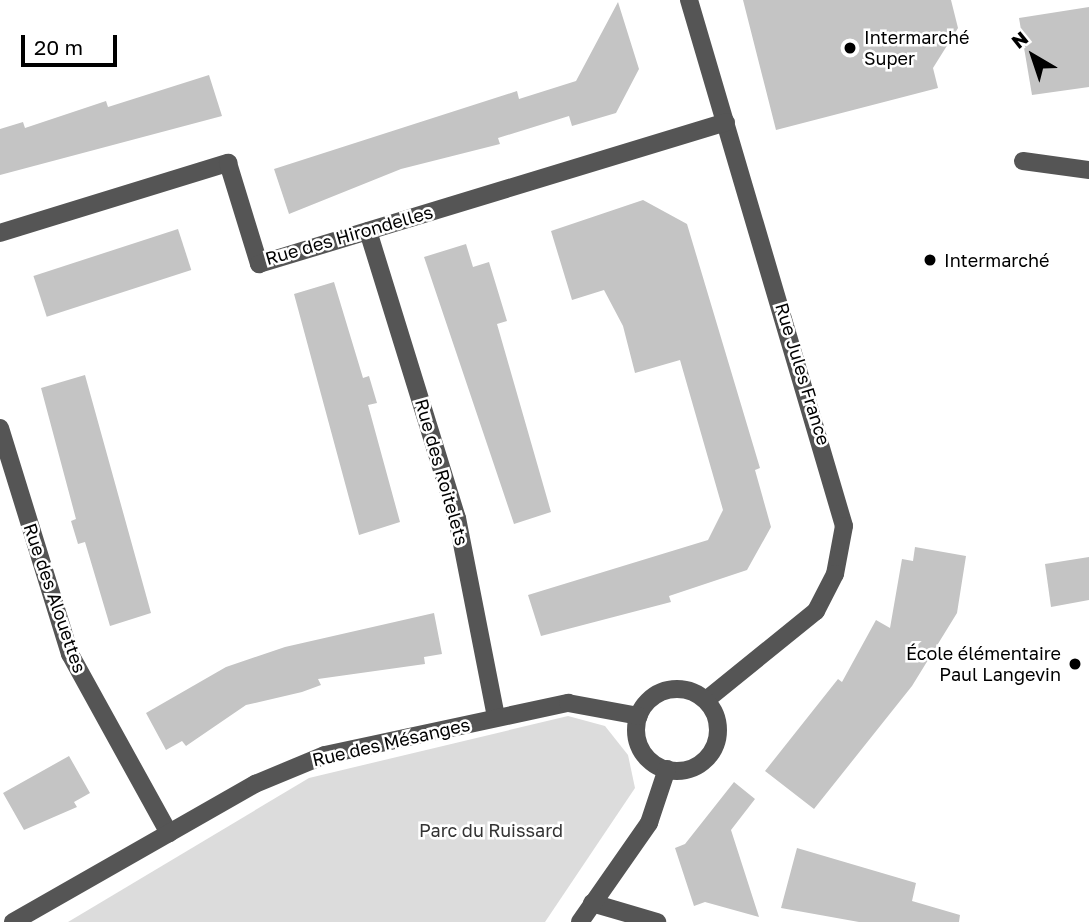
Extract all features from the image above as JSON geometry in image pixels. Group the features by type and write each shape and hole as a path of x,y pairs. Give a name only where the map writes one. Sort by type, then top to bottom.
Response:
{"street":[{"name":"Rue Jules France","path":"689,0 844,526 835,575 816,611 706,700"},
{"name":"Rue des Hirondelles","path":"0,233 228,163 259,264 726,122"},
{"path":"1023,161 1089,170"},
{"name":"Rue des Roitelets","path":"368,231 460,528 496,718"},
{"name":"Rue des Alouettes","path":"0,428 70,654 169,833"},
{"path":"671,689 706,700 718,729 711,752 692,768 667,769 642,752 639,716 649,700 671,689"},
{"name":"Rue des Mésanges","path":"13,922 169,833 325,755 496,718 584,703 639,716"},
{"path":"580,922 649,823 667,769"},
{"path":"592,904 657,922"}],"green space":[{"name":"Parc du Ruissard","path":"568,716 605,726 628,755 635,788 545,922 68,922 309,778"}],"building":[{"name":"Intermarché Super","path":"743,0 951,0 958,28 933,68 938,88 776,130"},
{"path":"618,2 639,69 616,113 572,126 569,116 498,138 500,144 401,169 289,214 274,169 517,91 519,99 576,81"},
{"path":"1089,7 1089,87 1032,95 1019,18"},
{"path":"209,75 222,116 0,175 0,129 23,122 25,128 106,101 108,107"},
{"path":"643,200 687,224 760,468 755,470 771,527 747,570 669,596 671,602 541,636 528,595 708,540 723,510 680,360 635,373 623,326 604,290 572,300 551,231"},
{"path":"178,229 191,270 47,317 33,276"},
{"path":"466,244 473,267 489,262 507,321 497,324 551,512 514,524 424,257"},
{"path":"334,282 363,378 369,376 377,403 368,405 400,522 359,535 294,294"},
{"path":"85,375 151,613 110,626 85,542 78,544 71,521 76,519 41,388"},
{"path":"915,547 966,556 957,613 912,686 814,809 765,771 838,679 842,682 876,620 890,628 902,559 913,561"},
{"path":"1089,557 1089,600 1051,607 1045,564"},
{"path":"434,613 442,654 424,657 425,664 318,679 321,685 302,692 246,705 186,746 182,741 166,750 146,713 226,667 285,647"},
{"path":"69,756 90,793 74,802 77,807 24,830 3,793"},
{"path":"734,782 755,799 731,830 759,917 705,902 694,906 675,848 685,844"},
{"path":"797,848 916,883 912,901 960,915 959,922 859,922 781,908"}],"place":[{"name":"Intermarché Super","path":"850,48"},
{"name":"Intermarché","path":"930,260"},
{"name":"École élémentaire Paul Langevin","path":"1075,664"}]}
